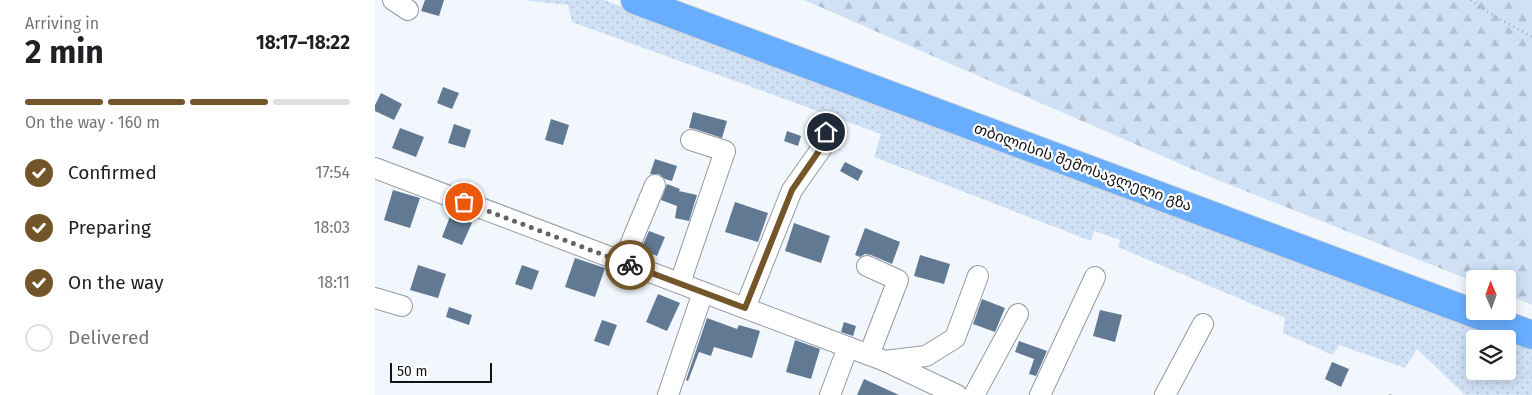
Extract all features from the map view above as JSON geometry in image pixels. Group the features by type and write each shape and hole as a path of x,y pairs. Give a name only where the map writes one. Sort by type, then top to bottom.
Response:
{"highway":[{"name":"თბილისის შემოსავლელი გზა","path":"635,0 1532,335"}],"street":[{"path":"745,308 792,190 821,148 826,132"},
{"path":"680,284 725,151 691,140"},
{"path":"375,168 877,358 947,393"},
{"path":"623,262 655,185"},
{"path":"867,266 897,280 877,358"},
{"path":"877,358 926,356 955,338 978,276"},
{"path":"1040,395 1095,277"},
{"path":"668,395 703,292"},
{"path":"375,298 402,306"},
{"path":"974,395 1018,314"},
{"path":"1165,395 1203,324"},
{"path":"831,395 848,347"}],"path":[{"path":"1471,0 1481,8 1532,37"}],"green space":[{"path":"523,0 604,0 1487,330 1466,330 1466,380 1516,380 1516,341 1532,347 1532,395 1465,395 1417,349 1405,368 1339,345 1333,355 1283,333 1285,318 1118,247 1120,240 1094,231 1091,241 874,157 881,134 572,22 568,5"},
{"path":"804,0 1532,0 1532,305 1516,298 1516,270 1466,270 1466,278 1215,179"}],"building":[{"path":"425,0 444,0 439,16 421,11"},
{"path":"443,87 459,93 452,109 437,103"},
{"path":"381,93 402,104 394,120 375,111 375,105"},
{"path":"693,112 727,121 722,138 689,128"},
{"path":"551,119 569,125 563,145 545,140"},
{"path":"454,124 471,130 465,148 448,143"},
{"path":"400,128 424,137 416,157 392,148"},
{"path":"787,131 801,136 798,146 784,141"},
{"path":"655,159 677,166 672,181 665,179 659,174 650,174"},
{"path":"845,162 863,171 858,181 840,171"},
{"path":"667,184 680,189 679,191 697,195 689,221 675,218 677,206 661,200"},
{"path":"393,190 420,198 410,228 384,220"},
{"path":"735,202 768,213 758,242 725,232"},
{"path":"451,214 472,223 462,245 442,237"},
{"path":"794,223 830,236 821,263 785,251"},
{"path":"865,228 900,242 892,264 871,255 865,254 860,257 855,255"},
{"path":"649,231 665,237 657,256 641,249"},
{"path":"920,255 950,264 944,284 914,276"},
{"path":"575,258 605,268 595,297 565,287"},
{"path":"418,265 446,274 438,298 410,290"},
{"path":"522,265 539,271 532,290 515,284"},
{"path":"658,294 680,303 667,331 646,322"},
{"path":"982,299 1005,308 995,332 973,324"},
{"path":"449,307 472,315 469,325 446,317"},
{"path":"1100,310 1122,315 1115,342 1093,336"},
{"path":"707,318 737,329 739,325 760,331 752,358 714,347 711,356 699,352 688,381 686,380"},
{"path":"602,320 617,325 609,346 594,341"},
{"path":"844,322 856,326 853,336 841,332"},
{"path":"795,340 820,349 811,379 786,372"},
{"path":"1019,341 1047,351 1036,376 1029,374 1034,359 1015,352"},
{"path":"1332,362 1349,369 1341,387 1325,379"},
{"path":"864,379 899,395 857,395"}],"way so far":[{"path":"464,202 630,265"}],"route":[{"path":"630,265 745,308 792,190 821,148 826,132"}]}
